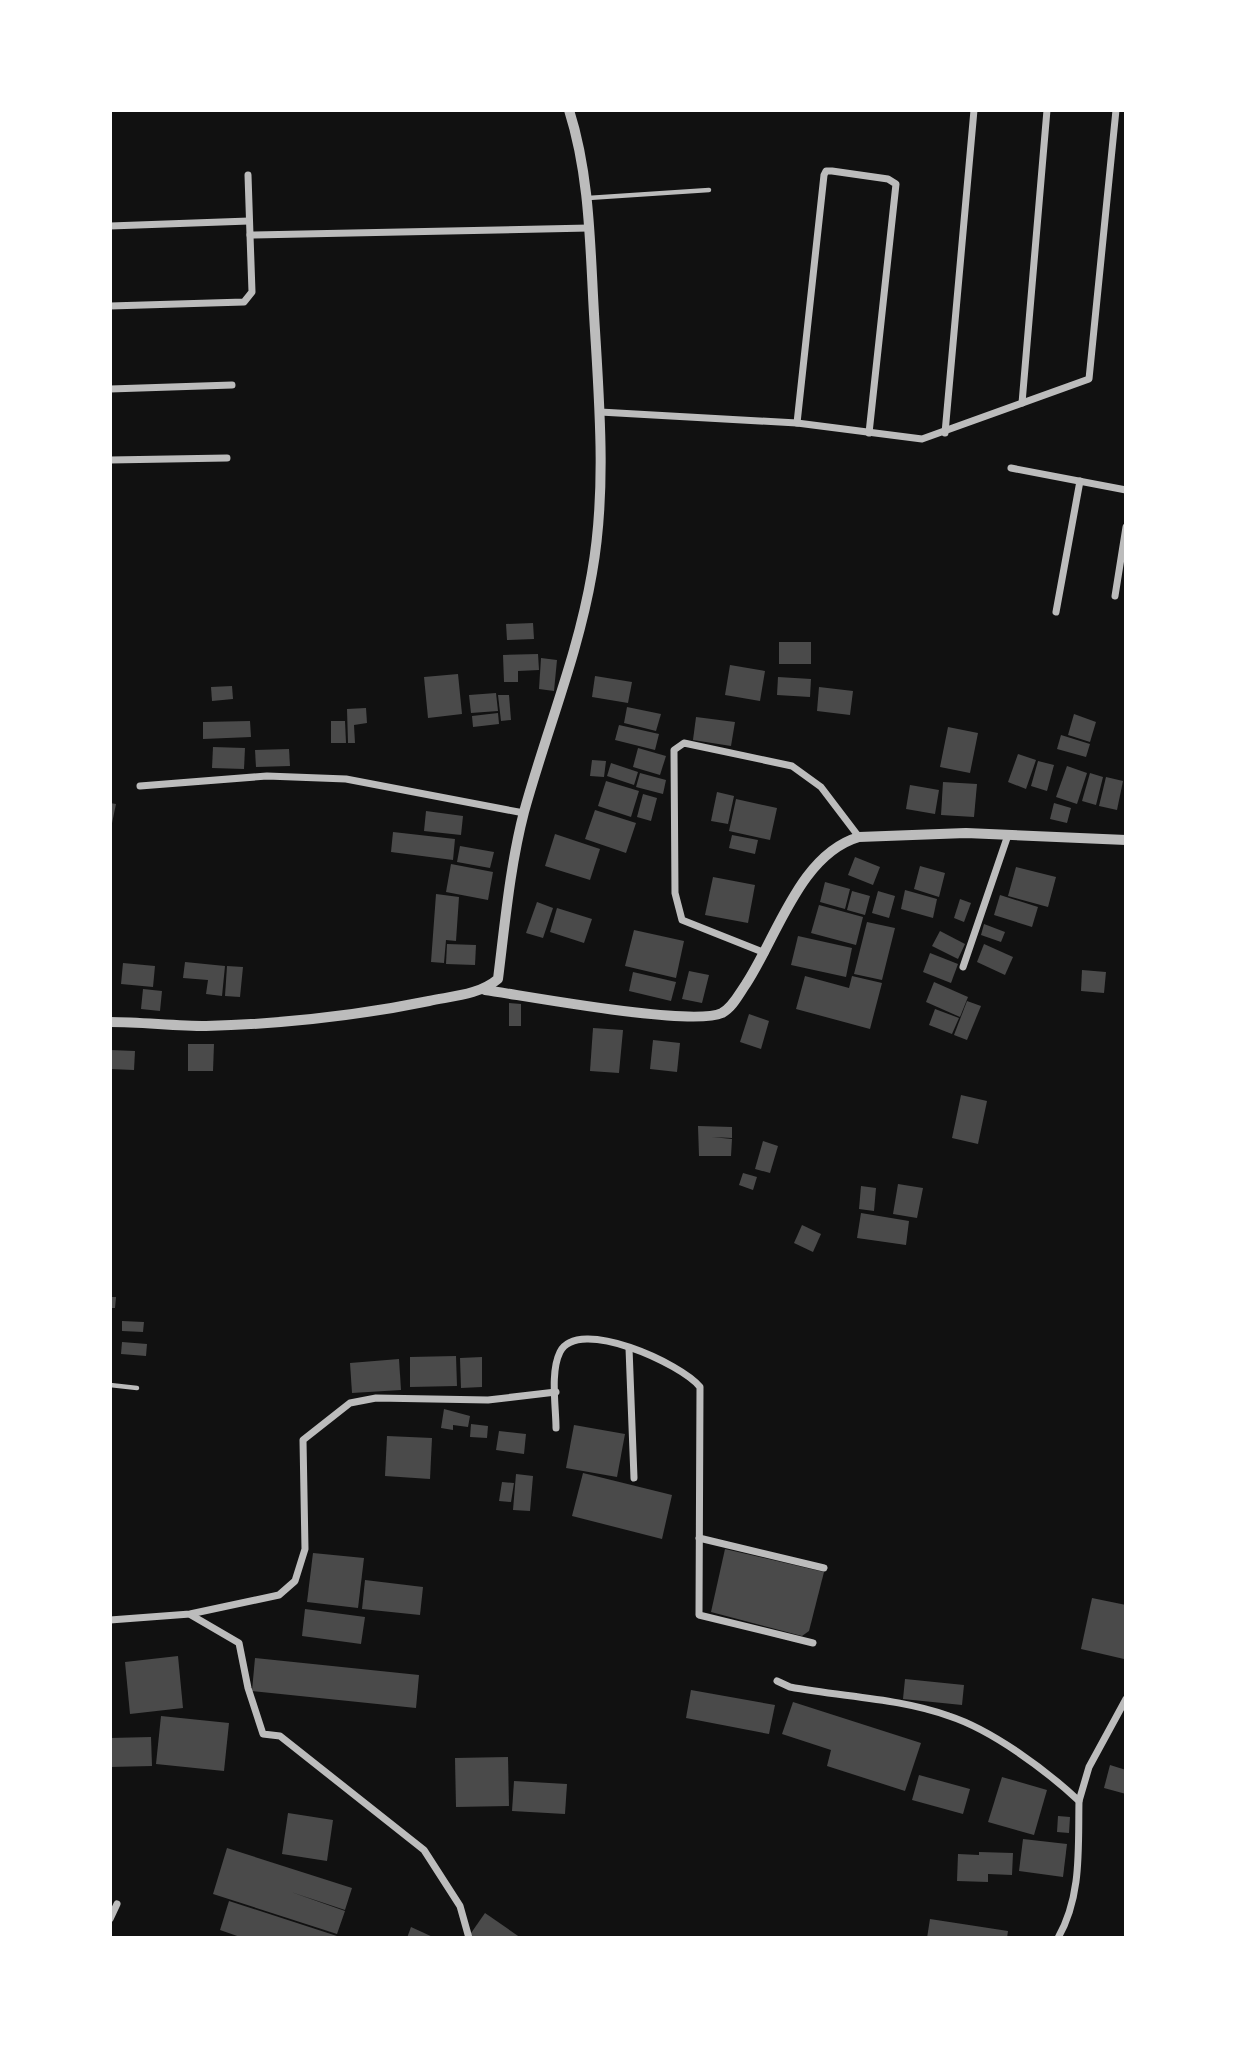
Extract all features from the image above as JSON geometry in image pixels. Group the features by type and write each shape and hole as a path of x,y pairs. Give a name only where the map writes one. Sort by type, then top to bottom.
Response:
{"street":[{"path":"485,990 498,979 524,813 576,644 593,571 600,480 600,412 587,198 569,110"},
{"path":"946,433 974,110"},
{"path":"1022,403 1047,110"},
{"path":"600,412 797,423 922,439 946,433 1089,379 1116,110"},
{"path":"797,423 824,175 826,171 832,171 888,179 896,184 869,433"},
{"path":"110,306 244,302 252,292 248,174"},
{"path":"110,226 249,221"},
{"path":"250,235 589,228"},
{"path":"110,389 232,386"},
{"path":"110,460 227,458"},
{"path":"1011,468 1126,490"},
{"path":"1056,612 1080,481"},
{"path":"1115,596 1126,527"},
{"path":"766,954 682,920 675,892 674,750 684,743 792,766 821,787 859,836"},
{"path":"140,786 267,776 346,779 524,813"},
{"path":"110,1022 156,1021 202,1026 261,1024 382,1010 485,990 671,1016 721,1013 733,1004 766,954 801,885 817,863 843,841 859,836 966,833 1126,840"},
{"path":"963,967 1008,835"},
{"path":"556,1428 556,1364 560,1350 575,1340 594,1339 656,1355 693,1378 700,1387 699,1615 813,1643"},
{"path":"629,1348 634,1478"},
{"path":"110,1620 190,1614 279,1595 295,1581 305,1549 303,1440 350,1403 376,1398 488,1400 556,1392"},
{"path":"699,1538 824,1567"},
{"path":"190,1614 239,1643 248,1688 263,1734 280,1736 424,1850 460,1906 469,1938"},
{"path":"777,1681 790,1687 884,1701 950,1716 1024,1755 1079,1801"},
{"path":"1058,1938 1069,1918 1076,1892 1079,1801 1089,1767 1126,1699"},
{"path":"110,1919 117,1904"}],"lane":[{"path":"587,198 709,190"},
{"path":"110,1385 137,1388"}],"building":[{"path":"533,623 534,639 507,640 506,624"},
{"path":"779,642 811,642 811,664 779,664"},
{"path":"538,654 539,670 518,671 518,682 504,682 503,655"},
{"path":"541,658 557,660 554,691 539,689"},
{"path":"730,665 765,671 760,701 725,695"},
{"path":"458,674 462,714 428,718 424,677"},
{"path":"595,676 632,682 628,703 592,697"},
{"path":"778,677 811,679 810,697 777,695"},
{"path":"232,686 233,699 212,701 211,687"},
{"path":"819,687 853,691 850,715 817,711"},
{"path":"496,693 498,711 471,713 469,695"},
{"path":"498,695 509,695 511,720 501,721"},
{"path":"627,707 661,714 656,731 624,723"},
{"path":"366,708 367,723 354,725 355,743 348,743 347,709"},
{"path":"498,713 499,724 473,727 472,716"},
{"path":"1074,714 1096,722 1090,742 1068,735"},
{"path":"696,717 735,722 731,746 693,740"},
{"path":"250,721 251,737 203,739 203,722"},
{"path":"331,721 345,721 346,743 331,743"},
{"path":"619,725 659,734 655,750 615,740"},
{"path":"948,727 978,733 970,773 940,767"},
{"path":"1061,735 1090,744 1086,757 1057,749"},
{"path":"213,747 245,748 244,769 212,768"},
{"path":"638,748 666,756 660,775 633,767"},
{"path":"289,749 290,766 256,767 255,750"},
{"path":"1018,754 1036,760 1026,789 1008,782"},
{"path":"592,760 606,761 604,777 590,776"},
{"path":"1038,761 1054,765 1047,791 1031,786"},
{"path":"611,763 638,772 634,785 607,776"},
{"path":"1067,766 1087,773 1077,804 1056,797"},
{"path":"640,773 666,780 663,794 636,787"},
{"path":"1090,773 1103,777 1096,805 1082,801"},
{"path":"1106,777 1123,781 1117,810 1099,806"},
{"path":"606,781 639,791 631,817 598,806"},
{"path":"943,782 977,784 974,817 941,815"},
{"path":"910,785 939,790 935,814 906,809"},
{"path":"717,792 734,796 728,824 711,821"},
{"path":"643,794 657,798 651,821 637,817"},
{"path":"736,799 777,808 770,840 729,831"},
{"path":"110,803 116,804 111,828 110,827"},
{"path":"1054,803 1071,808 1067,823 1050,819"},
{"path":"595,810 636,823 626,853 585,839"},
{"path":"426,811 463,816 461,835 424,831"},
{"path":"393,832 455,839 453,860 391,852"},
{"path":"555,834 600,849 590,880 545,866"},
{"path":"732,835 758,840 755,854 729,848"},
{"path":"460,846 494,852 490,868 457,862"},
{"path":"855,857 880,867 873,885 848,875"},
{"path":"451,864 493,872 488,900 446,892"},
{"path":"920,866 945,873 939,897 914,889"},
{"path":"1016,867 1056,877 1048,907 1008,896"},
{"path":"713,877 755,885 748,923 705,915"},
{"path":"825,882 850,889 845,909 820,902"},
{"path":"905,890 937,899 933,918 901,909"},
{"path":"852,891 870,896 865,915 847,910"},
{"path":"878,891 895,896 889,918 872,913"},
{"path":"436,894 459,897 456,941 446,940 444,963 431,962"},
{"path":"1000,895 1038,907 1032,927 994,915"},
{"path":"960,899 971,903 964,922 954,918"},
{"path":"537,902 553,908 543,938 526,933"},
{"path":"819,905 863,917 856,945 811,933"},
{"path":"557,908 592,919 584,943 550,932"},
{"path":"867,922 895,928 882,980 854,974"},
{"path":"984,924 1005,932 1001,942 981,935"},
{"path":"634,930 684,941 676,978 625,966"},
{"path":"940,931 965,944 958,959 932,946"},
{"path":"798,936 852,948 846,977 791,965"},
{"path":"447,944 476,945 475,965 446,964"},
{"path":"984,944 1013,957 1005,975 977,962"},
{"path":"930,953 958,964 951,983 923,972"},
{"path":"185,962 225,966 222,996 206,994 208,980 183,978"},
{"path":"123,963 155,966 153,987 121,984"},
{"path":"227,966 243,967 240,997 225,996"},
{"path":"1082,970 1106,972 1104,993 1081,991"},
{"path":"689,971 709,975 702,1003 682,999"},
{"path":"633,972 676,982 671,1001 629,991"},
{"path":"805,976 849,988 852,976 882,983 870,1029 796,1009"},
{"path":"934,982 968,997 960,1017 926,1002"},
{"path":"143,989 162,991 160,1011 141,1009"},
{"path":"967,1001 981,1006 967,1040 954,1035"},
{"path":"509,1003 521,1004 521,1026 509,1026"},
{"path":"935,1009 959,1018 952,1034 929,1025"},
{"path":"749,1014 769,1021 761,1049 740,1042"},
{"path":"593,1028 623,1030 619,1073 590,1071"},
{"path":"653,1040 680,1043 677,1072 650,1069"},
{"path":"188,1044 214,1044 213,1071 188,1071"},
{"path":"110,1050 135,1051 134,1070 110,1069"},
{"path":"961,1095 987,1101 978,1144 952,1138"},
{"path":"698,1126 732,1127 732,1138 712,1137 732,1139 731,1156 699,1156"},
{"path":"763,1141 778,1146 770,1173 755,1169"},
{"path":"743,1173 757,1177 753,1190 739,1185"},
{"path":"898,1184 923,1188 917,1218 893,1214"},
{"path":"861,1186 876,1188 874,1211 859,1209"},
{"path":"861,1213 909,1221 906,1245 857,1238"},
{"path":"802,1225 821,1234 813,1252 794,1243"},
{"path":"110,1297 116,1297 115,1308 110,1308"},
{"path":"122,1321 144,1322 143,1332 122,1331"},
{"path":"122,1342 147,1344 146,1356 121,1354"},
{"path":"456,1356 457,1386 410,1387 410,1357"},
{"path":"482,1357 482,1387 461,1388 460,1358"},
{"path":"399,1359 401,1390 352,1393 350,1363"},
{"path":"444,1409 470,1416 468,1427 453,1425 453,1430 441,1428"},
{"path":"471,1424 488,1426 487,1438 470,1437"},
{"path":"574,1425 625,1434 617,1477 566,1468"},
{"path":"499,1431 526,1434 524,1454 496,1450"},
{"path":"387,1436 432,1438 430,1479 385,1476"},
{"path":"583,1473 672,1495 662,1539 572,1516"},
{"path":"516,1474 533,1476 530,1511 513,1510"},
{"path":"502,1482 514,1483 511,1502 499,1501"},
{"path":"725,1549 824,1572 809,1631 802,1636 711,1612"},
{"path":"313,1553 364,1558 358,1608 307,1602"},
{"path":"365,1580 423,1587 420,1615 362,1609"},
{"path":"1092,1598 1126,1605 1124,1659 1081,1649"},
{"path":"305,1609 365,1617 361,1644 302,1636"},
{"path":"178,1656 183,1708 130,1714 125,1662"},
{"path":"255,1658 419,1675 416,1708 252,1691"},
{"path":"905,1679 964,1685 962,1705 903,1699"},
{"path":"691,1690 775,1705 769,1734 686,1718"},
{"path":"793,1702 921,1743 905,1791 827,1766 831,1750 782,1734"},
{"path":"161,1716 229,1723 224,1771 156,1764"},
{"path":"151,1737 152,1766 110,1767 110,1738"},
{"path":"508,1757 509,1806 456,1807 455,1758"},
{"path":"1110,1765 1126,1770 1126,1794 1104,1788"},
{"path":"919,1775 970,1789 963,1814 912,1800"},
{"path":"1002,1777 1047,1790 1034,1835 988,1822"},
{"path":"514,1781 567,1784 565,1814 512,1811"},
{"path":"288,1813 333,1820 327,1861 282,1854"},
{"path":"1058,1816 1070,1817 1069,1833 1057,1832"},
{"path":"1023,1839 1067,1844 1063,1877 1019,1871"},
{"path":"227,1848 352,1888 345,1910 291,1892 345,1911 337,1934 213,1894"},
{"path":"979,1852 1013,1853 1012,1875 988,1874 988,1882 957,1881 958,1854 979,1855"},
{"path":"229,1901 340,1938 243,1938 220,1930"},
{"path":"485,1913 521,1938 469,1936"},
{"path":"930,1919 1008,1931 1007,1938 927,1938"},
{"path":"411,1927 435,1938 407,1938"}]}
